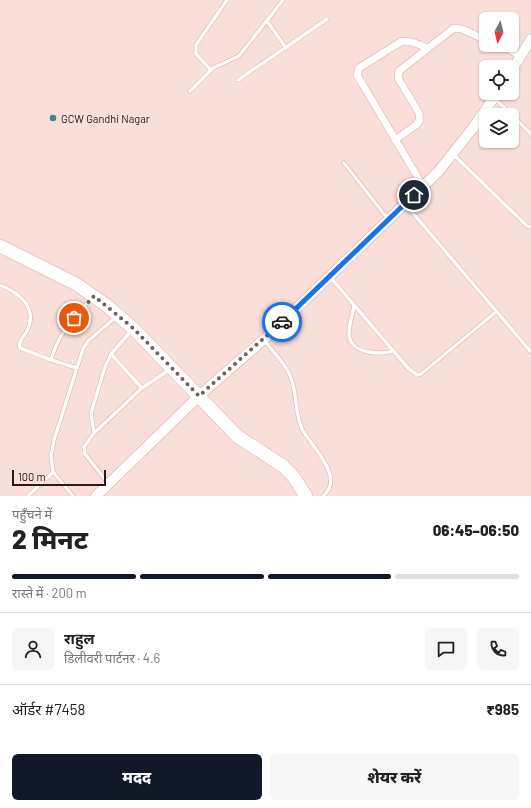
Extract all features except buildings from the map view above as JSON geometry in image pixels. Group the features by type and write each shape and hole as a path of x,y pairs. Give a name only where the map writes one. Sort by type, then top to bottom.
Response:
{"highway":[{"path":"0,246 70,281 92,298 130,331 196,399 237,436 283,466 293,476 306,496"},
{"path":"0,253 92,298"},
{"path":"196,399 227,438 286,477 299,496"}],"street":[{"path":"395,140 416,125 420,120 419,113 398,78 399,71 456,28 479,37"},
{"path":"518,60 531,39"},
{"path":"423,186 359,81 358,70 402,41 412,42 428,48"},
{"path":"514,52 521,55"},
{"path":"96,496 196,399 263,340 438,172 492,100"}],"lane":[{"path":"211,70 196,54 196,45 227,0"},
{"path":"275,0 280,4"},
{"path":"190,91 211,70 239,56 283,0"},
{"path":"238,80 327,19"},
{"path":"267,21 286,48"},
{"path":"500,100 506,108"},
{"path":"519,122 531,134"},
{"path":"452,154 527,226 531,227"},
{"path":"344,163 388,219"},
{"path":"404,203 531,352"},
{"path":"329,276 408,368 416,375 420,375 497,311"},
{"path":"0,285 21,298 30,309 30,323 19,344 20,348 77,368"},
{"path":"51,360 56,344 66,326 92,298"},
{"path":"354,306 349,333 352,343 360,349 371,353 386,353 394,351"},
{"path":"73,496 53,472 51,456 54,440 80,356 88,341 115,318"},
{"path":"94,433 91,413 111,354 130,331"},
{"path":"263,340 284,366 292,379 297,415 303,430 328,467 330,480 328,490 323,496"},
{"path":"111,354 142,388"},
{"path":"108,484 84,451 86,443 94,433 142,388 169,371"},
{"path":"28,496 53,472"}],"way so far":[{"path":"74,318 94,296 133,328 199,396 282,322"}],"place":[{"name":"GCW Gandhi Nagar","path":"53,118"}],"route":[{"path":"282,322 374,231 414,195"}]}
